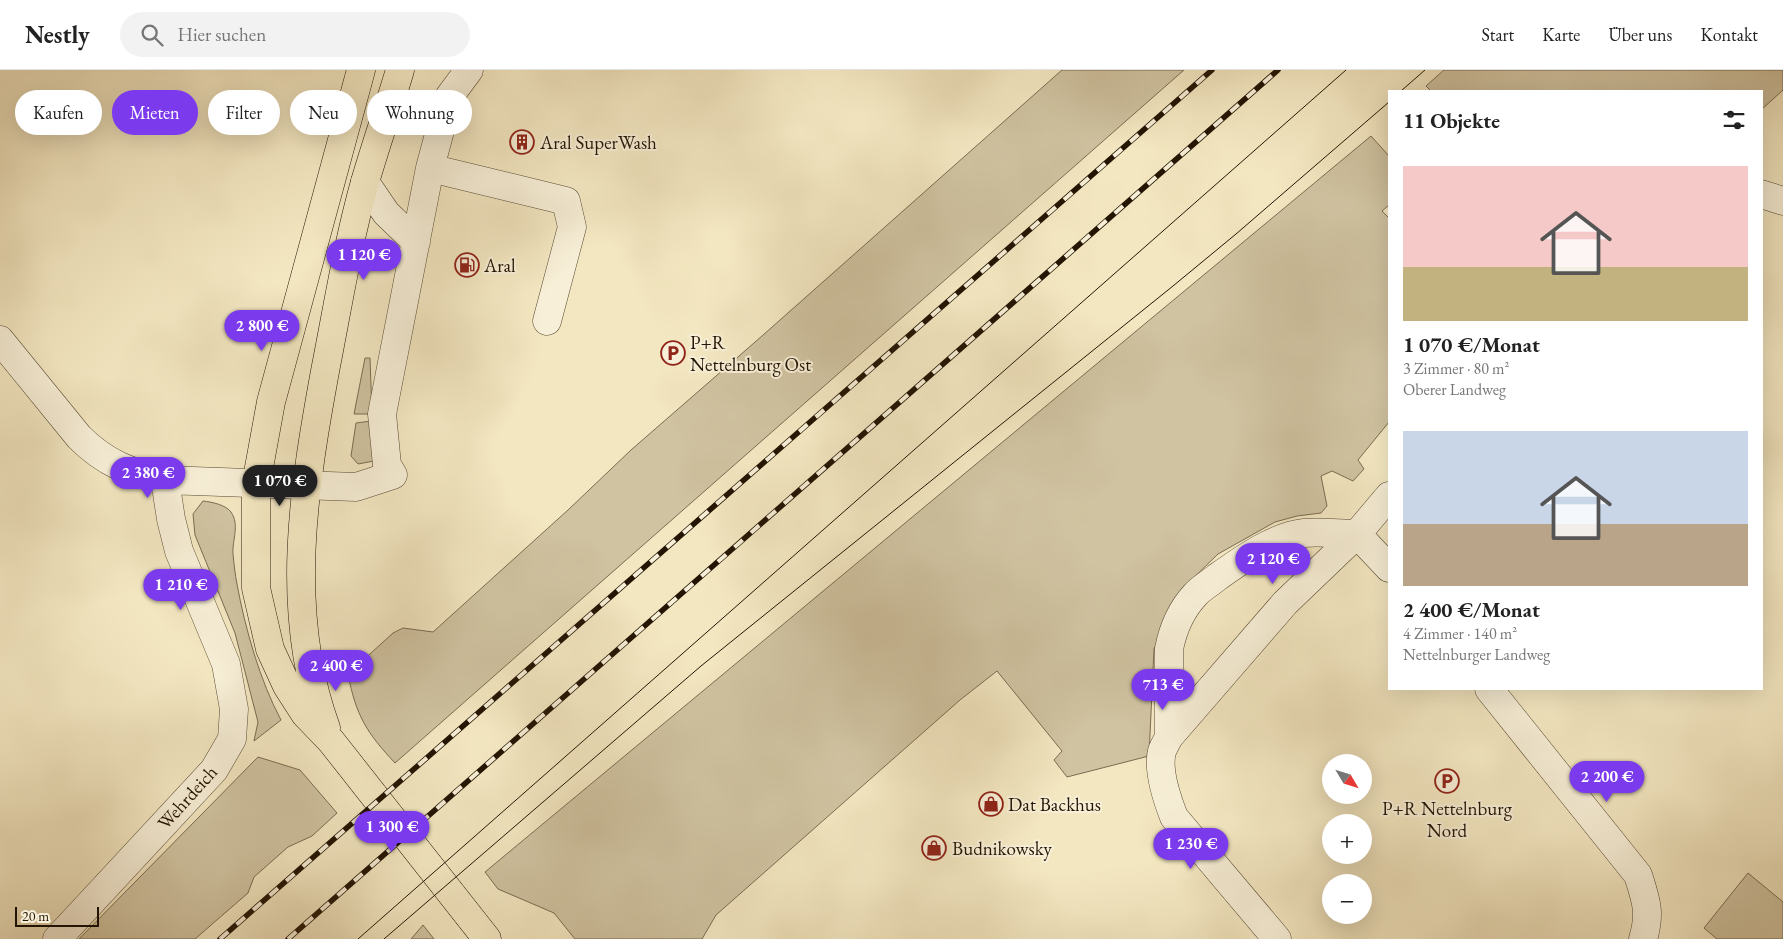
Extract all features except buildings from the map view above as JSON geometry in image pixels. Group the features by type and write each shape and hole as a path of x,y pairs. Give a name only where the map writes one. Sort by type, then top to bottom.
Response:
{"main road":[{"path":"361,70 271,402 256,484 256,588 270,649 287,686 305,714 330,741 487,939"},
{"path":"330,741 311,683 301,596 301,551 306,486 314,429 344,270 365,182 400,70"}],"street":[{"path":"0,340 90,447 118,466 140,475 165,480 356,487 393,476 387,465 382,414 430,168 449,97 469,70"},
{"path":"430,168 566,201 572,227 547,321"},
{"path":"365,182 386,213 416,242"},
{"path":"1763,195 1783,201"},
{"name":"Wehrdeich","path":"57,939 214,770 232,739 234,709 226,664 179,552 171,519 165,480"},
{"path":"1277,939 1174,817 1165,792 1162,774 1162,753 1169,737 1285,603 1357,534 1388,497"},
{"path":"1169,737 1169,649 1171,637 1178,619 1196,593 1266,546 1304,533 1357,534 1388,567"},
{"path":"1490,690 1638,875 1647,901 1648,923 1643,939"}],"shaded area":[{"path":"1062,70 1184,70 395,763 364,723 351,689 348,674 393,633 403,628 433,632 568,510 631,450"},
{"path":"1444,70 1783,70 1783,90 1763,108 1763,90 1430,90 1426,86"},
{"path":"1371,136 1388,155 1388,206 1382,211 1388,217 1388,423 1358,460 1364,469 1353,481 1332,471 1321,476 1327,506 1321,513 1297,516 1275,522 1218,554 1180,591 1154,649 1149,756 1067,777 1054,760 1062,751 997,671 960,700 716,915 702,939 575,939 554,913 498,889 485,872"},
{"path":"365,358 370,358 372,414 354,414"},
{"path":"371,421 374,461 358,464 351,456 356,423"},
{"path":"203,501 226,507 234,517 234,562 244,618 266,688 281,720 254,741 258,722 235,633 195,535 193,514"},
{"path":"258,757 300,770 337,813 312,836 288,847 254,877 248,893 195,939 79,939"},
{"path":"1748,873 1783,902 1783,939 1717,939 1704,928"},
{"path":"423,925 434,939 411,939"}],"tram line":[{"path":"358,939 1346,70"},
{"path":"1402,90 1425,70"},
{"path":"384,939 701,666 1173,286 1388,103"}],"railway":[{"path":"220,939 1212,70"},
{"path":"288,939 1278,70"}],"place":[{"name":"Aral SuperWash","path":"522,142"},
{"name":"Aral","path":"467,265"},
{"name":"P+R Nettelnburg Ost","path":"673,353"},
{"name":"P+R Nettelnburg Nord","path":"1447,781"},
{"name":"Dat Backhus","path":"991,804"},
{"name":"Budnikowsky","path":"934,848"}]}
